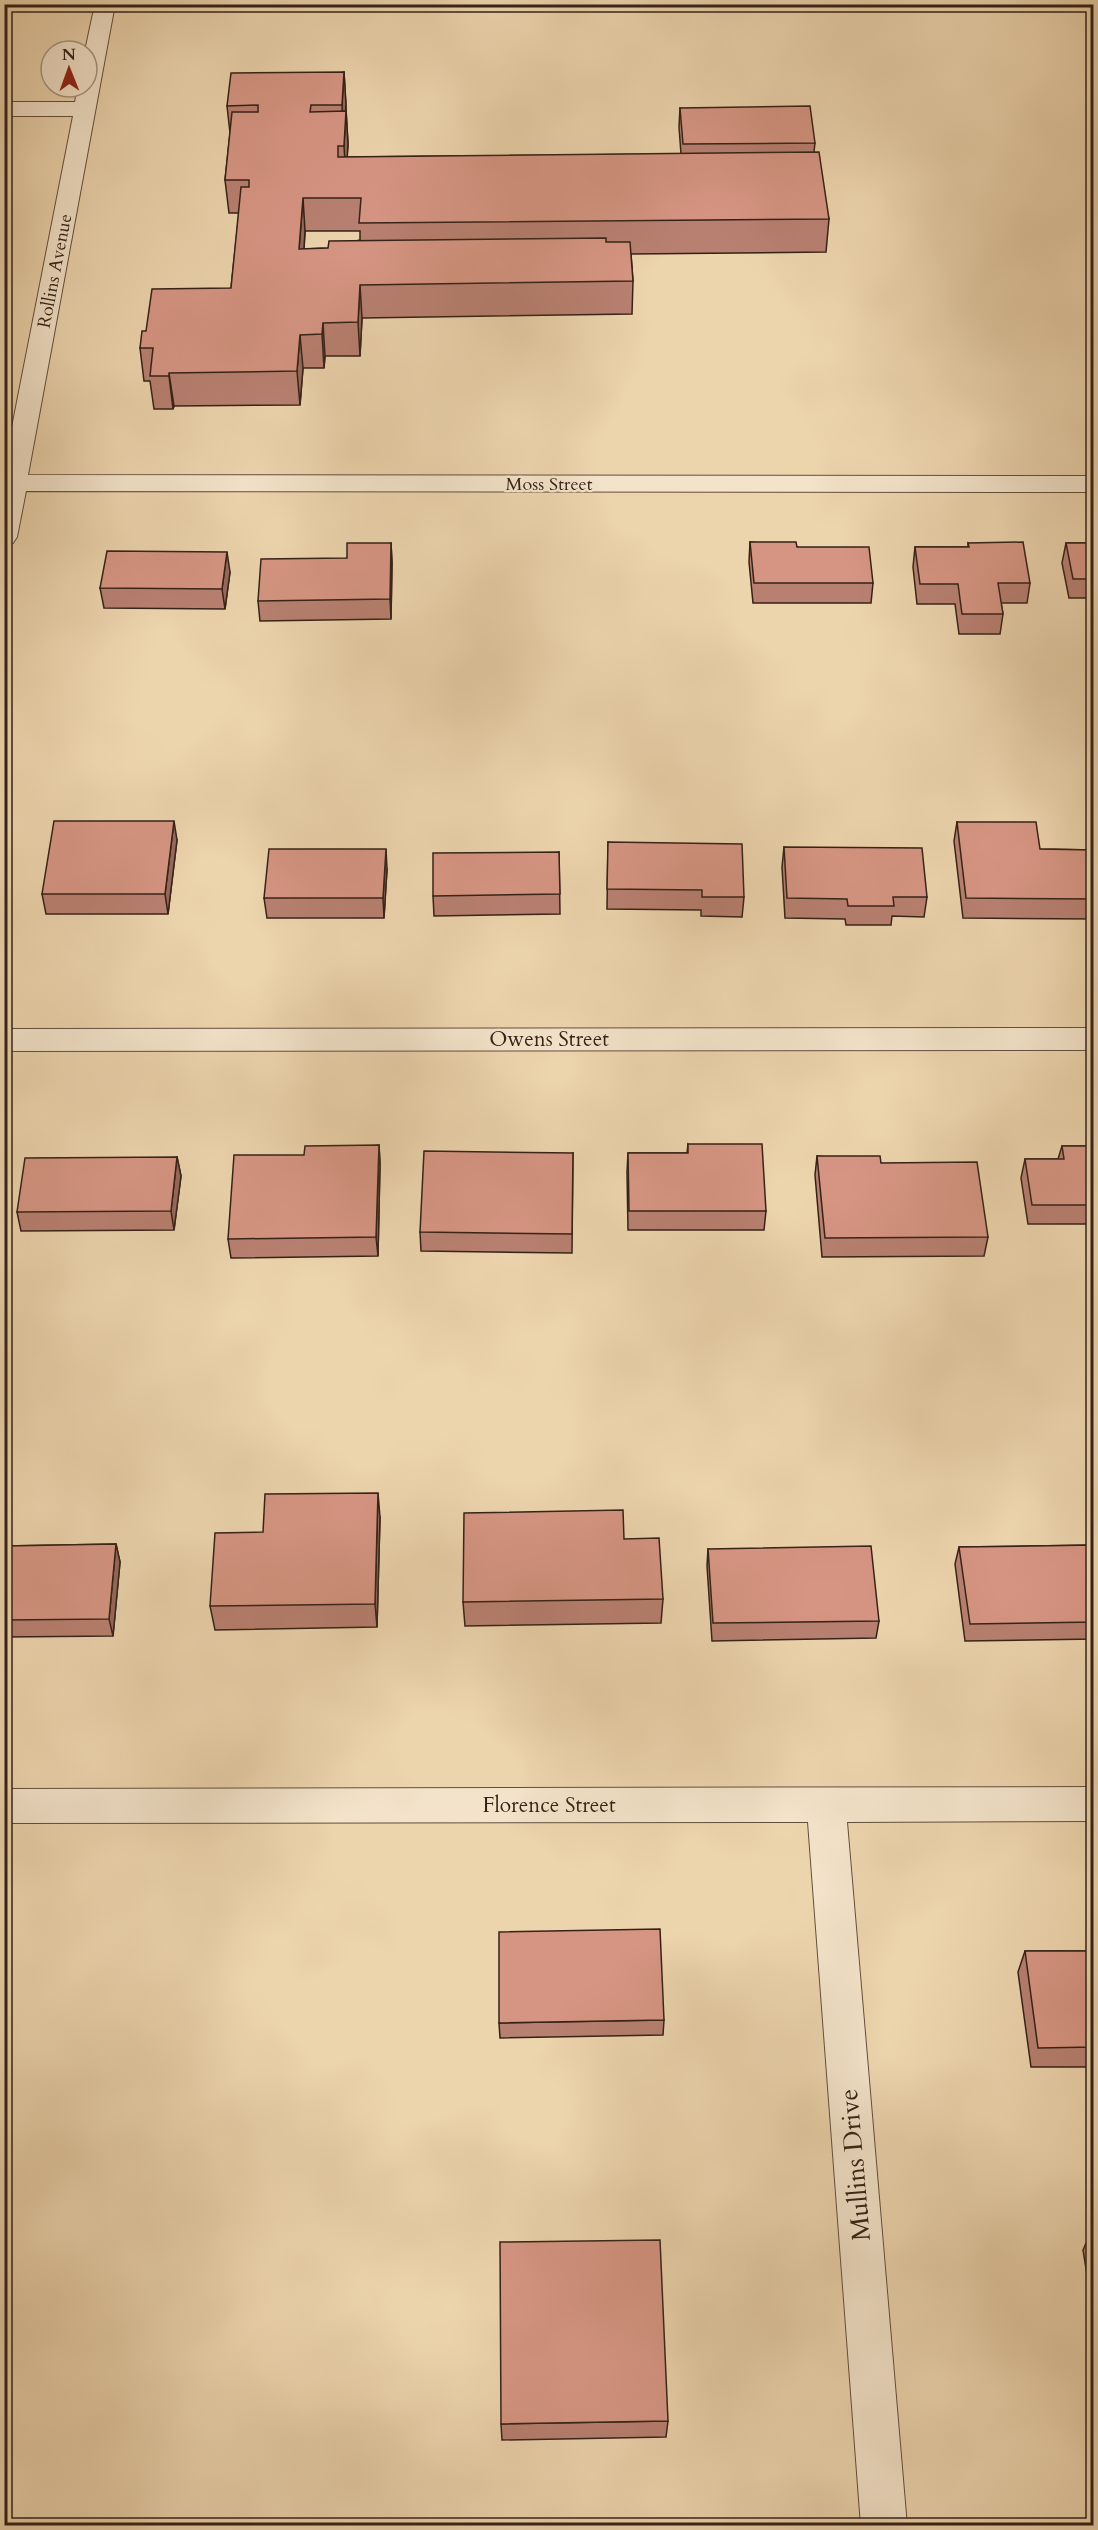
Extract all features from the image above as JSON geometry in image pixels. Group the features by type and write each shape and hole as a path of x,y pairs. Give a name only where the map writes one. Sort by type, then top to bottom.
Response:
{"street":[{"name":"Rollins Avenue","path":"4,537 10,483 105,4"},
{"path":"4,109 86,109"},
{"name":"Moss Street","path":"10,483 1094,484"},
{"name":"Owens Street","path":"4,1040 1094,1039"},
{"name":"Florence Street","path":"4,1806 1094,1804"},
{"name":"Mullins Drive","path":"826,1805 884,2526"}],"building":[{"path":"344,72 342,105 311,105 310,112 346,111 344,146 338,146 338,157 819,152 829,219 359,223 361,198 303,198 299,249 328,248 329,241 606,238 606,242 630,242 633,281 360,285 358,322 323,323 322,334 300,335 297,371 169,373 169,376 150,376 153,348 140,348 142,331 146,331 152,289 231,288 241,187 249,187 249,180 225,180 232,112 258,112 258,105 227,106 231,73"},
{"path":"810,106 815,143 683,144 680,108"},
{"path":"750,542 796,542 797,547 869,547 873,583 754,583"},
{"path":"1023,542 1030,583 998,583 1003,614 962,614 958,584 920,584 915,547 969,547 968,543"},
{"path":"347,543 391,543 390,599 258,601 261,559 347,558"},
{"path":"1066,543 1094,543 1094,579 1073,579"},
{"path":"107,551 227,552 222,589 100,588"},
{"path":"54,821 174,821 165,894 42,894"},
{"path":"957,822 1036,822 1040,849 1094,850 1094,899 966,898"},
{"path":"608,842 742,844 744,897 702,897 702,890 607,889"},
{"path":"784,847 922,848 927,897 893,897 894,906 848,906 847,899 787,898"},
{"path":"269,849 386,849 383,898 264,898"},
{"path":"559,852 560,894 433,896 433,853"},
{"path":"688,1144 762,1144 766,1211 629,1211 628,1153 688,1153"},
{"path":"379,1145 376,1237 228,1239 234,1155 304,1155 305,1146"},
{"path":"1062,1146 1094,1146 1094,1205 1032,1205 1025,1159 1064,1159"},
{"path":"424,1151 573,1153 572,1234 420,1232"},
{"path":"817,1156 880,1156 881,1163 977,1162 988,1237 825,1238"},
{"path":"177,1157 171,1211 17,1212 25,1158"},
{"path":"378,1493 375,1604 210,1606 215,1533 263,1532 265,1494"},
{"path":"623,1510 624,1539 659,1538 663,1599 463,1602 464,1513"},
{"path":"116,1544 109,1619 4,1620 4,1546"},
{"path":"1094,1545 1094,1622 970,1624 959,1547"},
{"path":"871,1546 879,1621 713,1623 708,1549"},
{"path":"660,1929 664,2020 499,2023 499,1932"},
{"path":"1025,1951 1094,1951 1094,2047 1038,2048"},
{"path":"660,2240 668,2421 501,2424 500,2242"}]}
